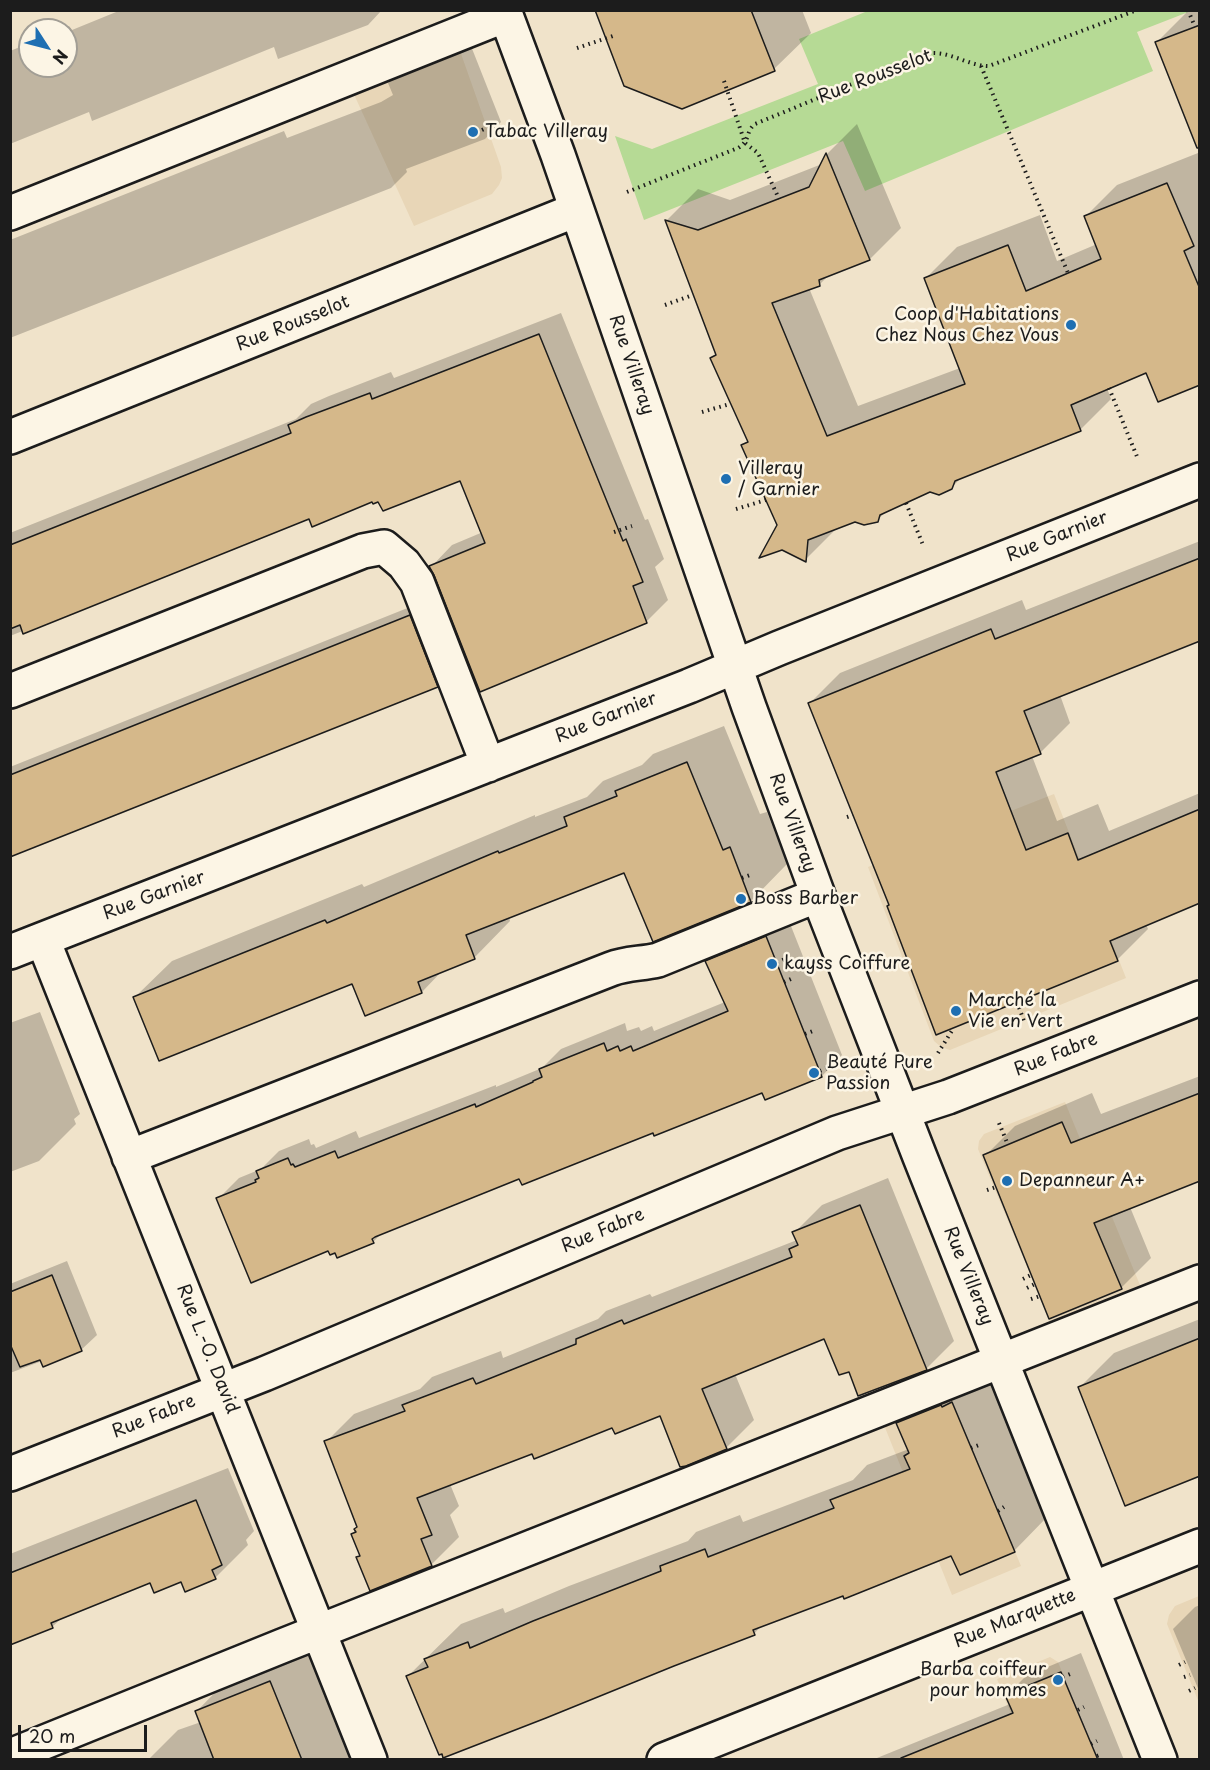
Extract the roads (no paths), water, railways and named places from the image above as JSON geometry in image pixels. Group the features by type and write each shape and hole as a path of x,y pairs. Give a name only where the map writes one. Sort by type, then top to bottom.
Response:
{"street":[{"name":"Rue Villeray","path":"505,13 558,155 818,895 1160,1760"},
{"path":"10,213 505,13"},
{"name":"Rue Rousselot","path":"10,437 576,210"},
{"name":"Rue Garnier","path":"10,952 488,765 1200,480"},
{"path":"10,691 363,551 384,547 404,564 417,582 488,765"},
{"path":"129,1157 611,969 626,964 658,960 818,895"},
{"name":"Rue L.-O. David","path":"43,940 370,1760"},
{"name":"Rue Fabre","path":"10,1474 223,1390 837,1133 957,1094 1200,998"},
{"path":"10,1756 1200,1282"},
{"name":"Rue Marquette","path":"664,1760 1200,1546"}],"place":[{"name":"Tabac Villeray","path":"473,132"},
{"name":"Coop d'Habitations Chez Nous Chez Vous","path":"1071,325"},
{"name":"Villeray / Garnier","path":"726,479"},
{"name":"Boss Barber","path":"741,899"},
{"name":"kayss Coiffure","path":"772,964"},
{"name":"Marché la Vie en Vert","path":"956,1011"},
{"name":"Beauté Pure Passion","path":"814,1073"},
{"name":"Depanneur A+","path":"1007,1181"},
{"name":"Barba coiffeur pour hommes","path":"1058,1680"}]}
